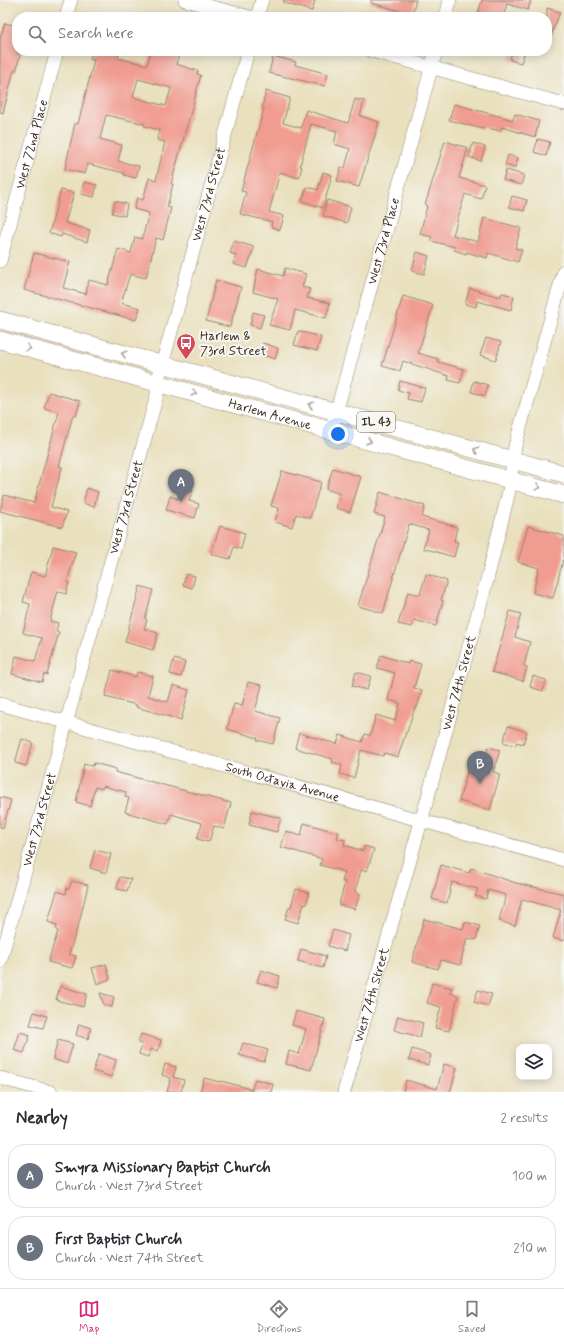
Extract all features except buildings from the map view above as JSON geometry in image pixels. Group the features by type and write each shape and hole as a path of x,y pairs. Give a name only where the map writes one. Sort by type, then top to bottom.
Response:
{"main road":[{"name":"Harlem Avenue","path":"0,320 564,474"},
{"name":"Harlem Avenue","path":"0,340 564,494"}],"street":[{"path":"67,12 71,0"},
{"path":"185,0 231,12"},
{"path":"258,12 262,0"},
{"path":"447,12 450,0"},
{"name":"West 72nd Place","path":"0,261 56,56"},
{"name":"West 73rd Street","path":"0,962 157,395 157,383 162,364 247,56"},
{"path":"391,56 564,104"},
{"name":"West 73rd Place","path":"331,431 435,56"},
{"name":"West 74th Street","path":"344,1092 421,821 488,576 511,480 516,446 564,271"},
{"name":"South Octavia Avenue","path":"0,704 564,860"},
{"path":"0,1078 51,1092"}],"place":[{"name":"Harlem & 73rd Street","path":"186,360"},
{"name":"Smyra Missionary Baptist Church","path":"181,502"},
{"name":"First Baptist Church","path":"480,784"}]}
